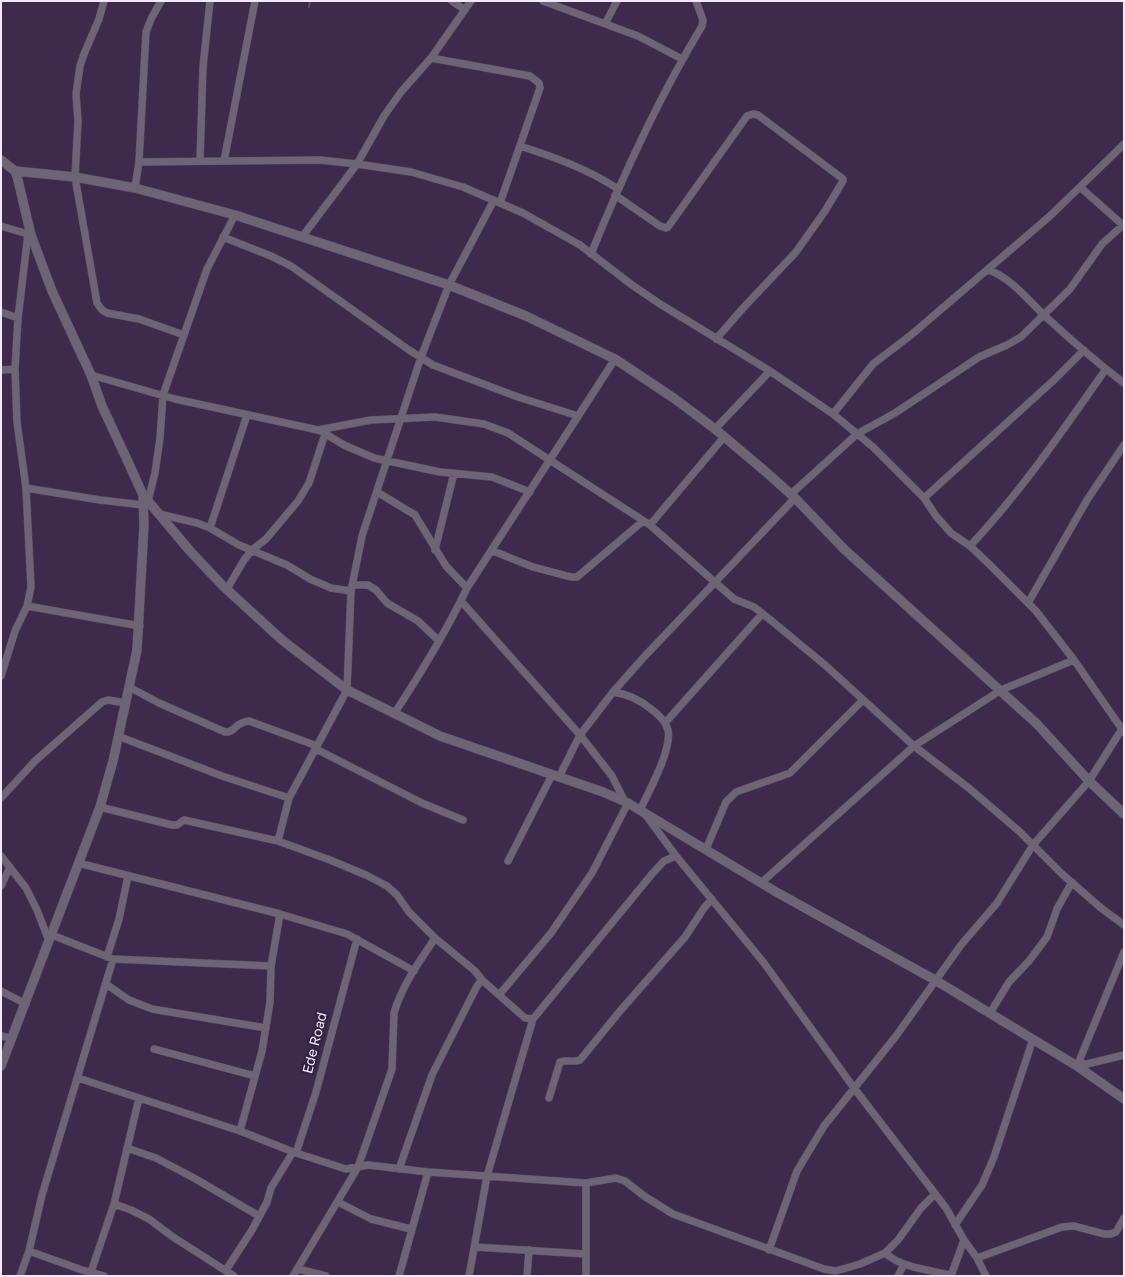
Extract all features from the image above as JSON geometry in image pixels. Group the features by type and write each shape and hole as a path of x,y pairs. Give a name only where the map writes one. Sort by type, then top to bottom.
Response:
{"street":[{"path":"104,1 99,19 84,54 76,94 78,121 75,177 97,303 107,313 140,319 184,335"},
{"path":"135,188 139,162 146,32 161,1"},
{"path":"200,160 203,67 210,1"},
{"path":"224,161 255,1"},
{"path":"452,1 465,10"},
{"path":"302,237 358,164 384,116 401,92 431,58 471,1"},
{"path":"543,1 638,36 682,59"},
{"path":"605,24 617,1"},
{"path":"591,254 648,124 682,59 702,26 703,20 696,1"},
{"path":"278,841 289,798 347,690 351,588 362,536 421,357 449,285 497,202 520,146 540,88 536,79 530,76 431,58"},
{"path":"520,146 604,180 660,226 666,228 747,116 753,114 758,115 843,178 825,211 796,252 744,306 716,339"},
{"path":"832,414 873,364 989,270 1050,216 1124,144"},
{"path":"1,160 15,171 19,181 30,235 52,292 91,375 102,406 145,500 227,590 282,640 347,690 440,736 627,802 762,883 1078,1064 1124,1099"},
{"path":"139,162 320,160 411,172 463,187 523,213 580,245 632,285 770,371 832,414 873,447 924,498 951,533 970,546 1036,611 1074,660 1123,731 1089,781 1033,845 997,903 960,945 896,1036 824,1126 802,1163 769,1250"},
{"path":"15,171 75,177 135,188 235,215 449,285 526,316 615,358 715,429 793,496 844,549 1037,724 1089,781 1124,814"},
{"path":"508,861 580,735 613,692 793,496 857,434 895,413 979,357 1007,346 1021,337 1070,289 1102,244 1123,226 1080,187"},
{"path":"1,1066 6,1037 26,1004 100,807 137,650 140,626 145,500 157,455 163,395 207,269 235,215"},
{"path":"1,226 30,235"},
{"path":"1,676 15,631 27,606 31,587 26,488 17,422 15,369 18,318 30,235"},
{"path":"224,237 271,256 290,266 433,365 518,397 578,416"},
{"path":"989,270 1000,274 1009,281 1044,316 1124,383"},
{"path":"1,312 18,318"},
{"path":"924,498 1054,380 1084,350"},
{"path":"394,714 440,641 467,588 615,358"},
{"path":"1,370 15,369"},
{"path":"970,546 1017,492 1106,369"},
{"path":"715,429 770,371"},
{"path":"91,375 163,395 322,432 344,445 374,458 454,474 492,478 530,492"},
{"path":"210,528 247,415"},
{"path":"322,432 372,420 435,417 484,424 508,433 647,523 734,600 754,607 825,665 914,746 970,789 1072,882 1114,919 1124,925"},
{"path":"227,590 244,560 252,550 266,539 298,501 309,483 322,432"},
{"path":"492,551 533,567 577,577 647,523 724,437"},
{"path":"1028,602 1087,500 1124,445"},
{"path":"435,550 454,474"},
{"path":"26,488 100,500 145,500"},
{"path":"377,492 415,515 446,566 467,588"},
{"path":"159,514 210,528 239,545 287,565 310,579 331,588 351,588 368,585 376,590 387,603 418,621 440,641"},
{"path":"461,601 580,735 612,776 627,802"},
{"path":"27,606 140,626"},
{"path":"664,723 762,614"},
{"path":"762,883 914,746 1001,690 1074,660"},
{"path":"129,687 159,703 225,732 232,732 241,722 249,721 317,747 422,803 463,820"},
{"path":"613,692 627,694 647,706 658,714 668,729 668,740 663,757 642,811"},
{"path":"2,795 35,761 102,702 108,700 126,703"},
{"path":"706,849 726,802 736,792 790,772 863,700"},
{"path":"118,736 222,776 289,798"},
{"path":"499,995 550,933 592,873 627,802"},
{"path":"100,807 172,825 177,825 184,820 278,841 339,864 387,886 435,938 475,971 482,980 525,1018 533,1019"},
{"path":"642,811 676,856 764,963 854,1088 935,1194 964,1240 978,1258 986,1276"},
{"path":"1,856 26,888 51,938 110,958 271,966"},
{"path":"469,1276 487,1176 533,1019 652,874 664,861 676,856"},
{"path":"78,863 280,914 347,934 414,971"},
{"path":"1,886 10,867"},
{"path":"20,1276 29,1251 42,1195 106,984 128,876"},
{"path":"990,1013 1009,982 1029,961 1047,937 1058,909 1072,882"},
{"path":"549,1098 560,1062 563,1060 576,1062 580,1060 685,937 712,899"},
{"path":"240,1131 262,1050 270,1002 271,966 280,914"},
{"name":"Ede Road","path":"226,1270 242,1248 267,1202 271,1188 295,1153 316,1092 356,938"},
{"path":"293,1276 358,1167 392,1069 394,1013 414,971 435,938"},
{"path":"1078,1064 1124,952"},
{"path":"399,1169 432,1075 449,1038 482,980"},
{"path":"106,984 129,1000 152,1009 266,1028"},
{"path":"1,991 26,1004"},
{"path":"955,1225 982,1185 994,1157 1033,1038"},
{"path":"154,1049 255,1076"},
{"path":"1078,1064 1087,1064 1124,1055"},
{"path":"78,1078 240,1131 295,1153 346,1169 368,1165 428,1172 586,1183 616,1178 625,1181 644,1196 673,1214 835,1273 885,1253 898,1240 921,1208 935,1194"},
{"path":"91,1272 114,1204 139,1098"},
{"path":"127,1148 156,1158 258,1216"},
{"path":"399,1276 428,1172"},
{"path":"586,1183 586,1276"},
{"path":"338,1202 371,1219 411,1229"},
{"path":"114,1204 149,1219 173,1237 234,1276"},
{"path":"978,1258 1062,1227 1074,1226 1111,1234 1116,1232 1124,1218"},
{"path":"885,1253 890,1258 904,1264 951,1275 964,1240"},
{"path":"475,1247 586,1254"},
{"path":"527,1276 529,1250"},
{"path":"29,1251 104,1276"},
{"path":"898,1276 904,1264"},
{"path":"298,1268 326,1276"}],"waterway":[{"path":"309,7 310,1"}]}
